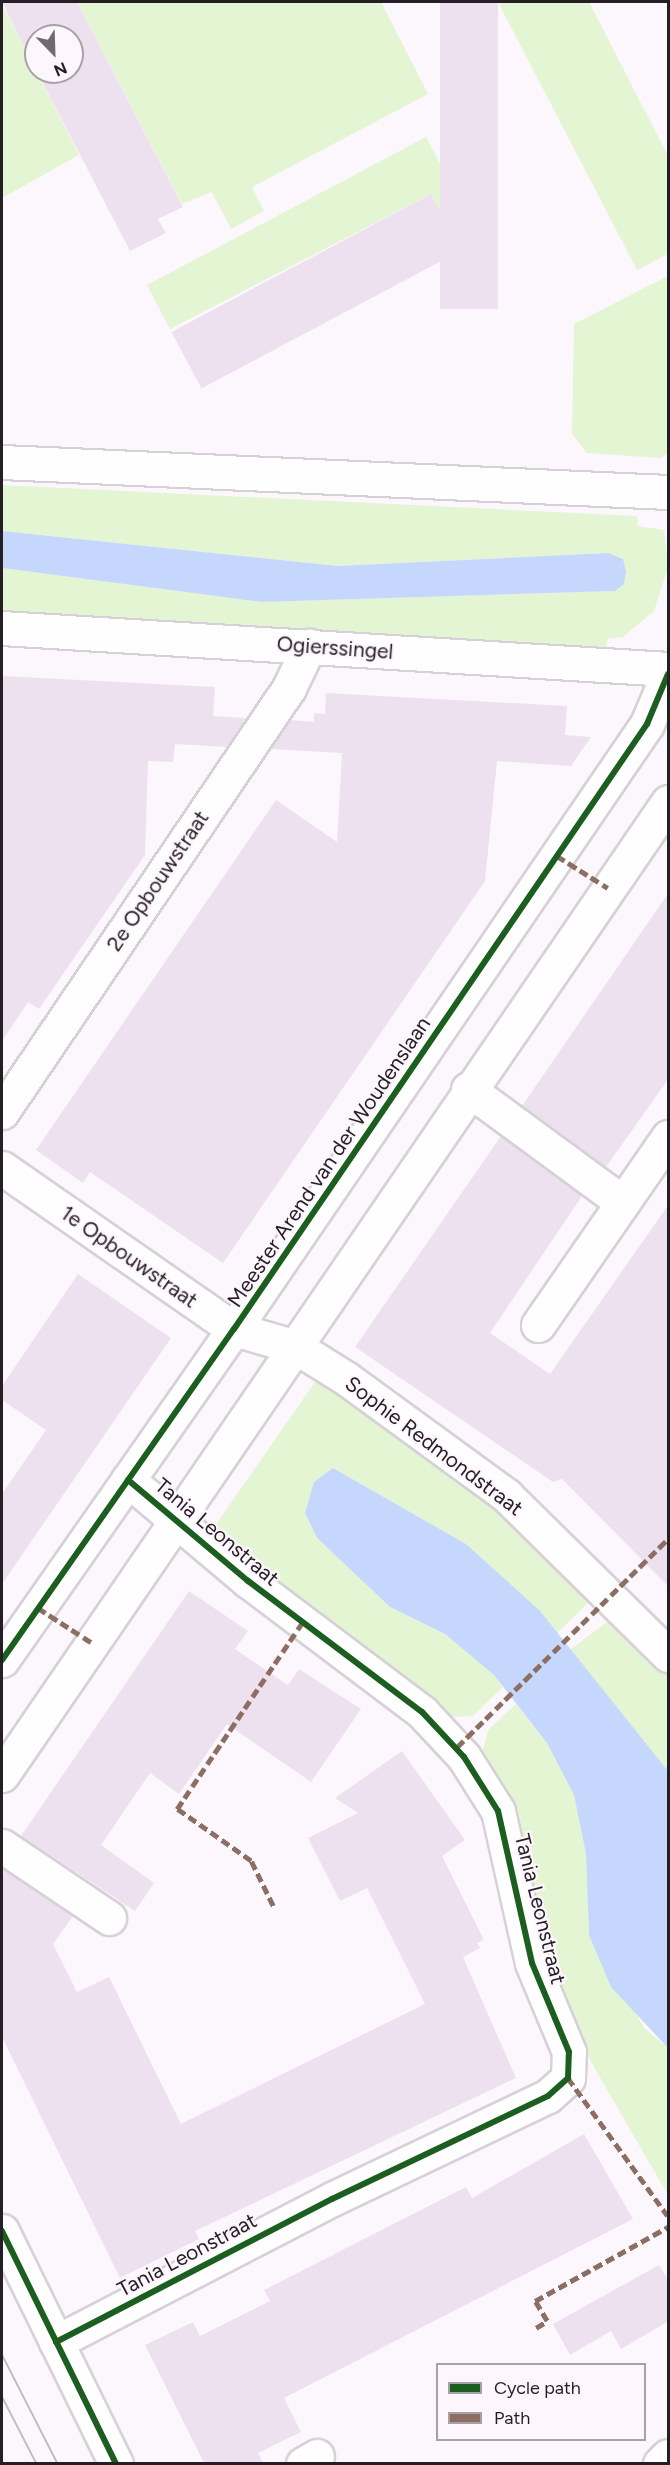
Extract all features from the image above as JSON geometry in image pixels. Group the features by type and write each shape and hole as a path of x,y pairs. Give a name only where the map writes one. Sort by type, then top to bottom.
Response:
{"street":[{"path":"2,462 669,492"},
{"name":"Ogierssingel","path":"2,628 669,669"},
{"name":"2e Opbouwstraat","path":"2,1112 289,688 309,646"},
{"name":"Meester Arend van der Woudenslaan","path":"2,1660 234,1329 647,724 669,674"},
{"path":"2,1775 177,1523 468,1089 669,802"},
{"path":"468,1089 623,1203"},
{"path":"538,1325 669,1137"},
{"name":"1e Opbouwstraat","path":"2,1168 234,1329 296,1347"},
{"name":"Sophie Redmondstraat","path":"296,1347 506,1495 669,1655"},
{"name":"Tania Leonstraat","path":"56,2342 332,2199 548,2096 568,2078 569,2052 532,1963 498,1811 464,1757 422,1712 177,1523 128,1480"},
{"path":"2,1846 109,1918"},
{"path":"2,2231 116,2463"},
{"path":"660,2463 669,2456"}],"green space":[{"path":"77,2 381,2 428,94 252,187 264,211 231,229 212,192 182,204"},
{"path":"498,2 589,2 668,156 668,254 637,270"},
{"path":"2,4 24,47 24,84 43,84 79,155 2,198"},
{"path":"426,137 480,241 461,251 431,194 170,329 147,285"},
{"path":"668,276 668,453 661,458 587,453 572,434 574,324"},
{"path":"2,485 637,516 638,526 664,530 668,567 654,611 623,637 607,639 606,650 2,619 2,568 262,602 615,591 607,553 338,566 2,531"},
{"path":"317,1379 464,1478 589,1592 587,1604 557,1633 466,1544 333,1468 305,1513 317,1538 390,1607 445,1634 494,1675 503,1687 473,1716 450,1717 208,1536"},
{"path":"615,1616 668,1668 668,1771 570,1650"},
{"path":"516,1704 547,1743 574,1795 586,1854 589,1935 645,2029 668,2048 668,2195 565,2017 481,1758 488,1730"}],"water":[{"path":"2,531 338,566 608,553 623,559 626,572 624,584 615,591 262,602 2,568"},
{"path":"333,1468 466,1544 540,1611 668,1771 668,2048 611,1987 589,1935 586,1854 574,1795 547,1743 494,1675 445,1634 390,1607 317,1538 305,1513 314,1482"}],"building":[{"path":"2,2 77,2 183,207 158,219 166,233 130,251 43,84 84,84 84,24 24,24 24,47"},
{"path":"440,2 498,2 498,309 440,309"},
{"path":"431,194 461,251 201,389 171,332"},
{"path":"2,676 215,687 213,716 246,718 227,747 175,744 173,762 148,761 145,855 39,1009 28,1002 2,1041"},
{"path":"326,693 567,706 565,735 591,737 571,766 497,761 485,881 223,1263 90,1172 83,1183 36,1150 276,800 337,842 342,753 270,749 290,720 314,722 314,713 325,714"},
{"path":"669,892 669,1078 606,1167 522,1106"},
{"path":"501,1136 582,1196 490,1333 550,1374 669,1204 669,1587 562,1479 553,1482 355,1347"},
{"path":"78,1274 171,1338 2,1584 2,1494 46,1430 2,1400 2,1386"},
{"path":"189,1591 248,1631 235,1649 288,1685 299,1669 361,1709 311,1782 227,1724 179,1794 150,1773 101,1845 154,1883 135,1911 21,1836"},
{"path":"402,1751 465,1840 442,1856 484,1940 477,1943 480,1948 463,1957 516,2078 195,2231 199,2239 120,2278 2,2037 2,1868 73,1916 53,1944 77,1992 109,1977 181,2124 425,2004 367,1888 340,1901 308,1838 358,1813 335,1798"},
{"path":"584,2134 633,2219 284,2398 301,2432 258,2453 263,2463 204,2463 145,2345 193,2322 200,2336 270,2301 264,2290 466,2187 472,2198"},
{"path":"659,2265 669,2281 669,2321 621,2349 611,2331 570,2355 553,2324"}],"tram line":[{"path":"2,2354 58,2464"},
{"path":"2,2396 37,2464"}],"marked path":[{"path":"557,856 608,888"},
{"path":"457,1747 668,1539"},
{"path":"38,1608 92,1643"},
{"path":"273,1906 251,1861 177,1809 302,1623"},
{"path":"568,2078 668,2216"},
{"path":"536,2328 547,2321 535,2301 668,2227"}],"cycle path":[{"path":"2,1660 234,1329 647,724 668,674"},
{"path":"56,2342 332,2199 548,2096 568,2078 569,2052 532,1963 498,1811 464,1757 422,1712 248,1581 128,1480"},
{"path":"2,2231 116,2464"}]}
